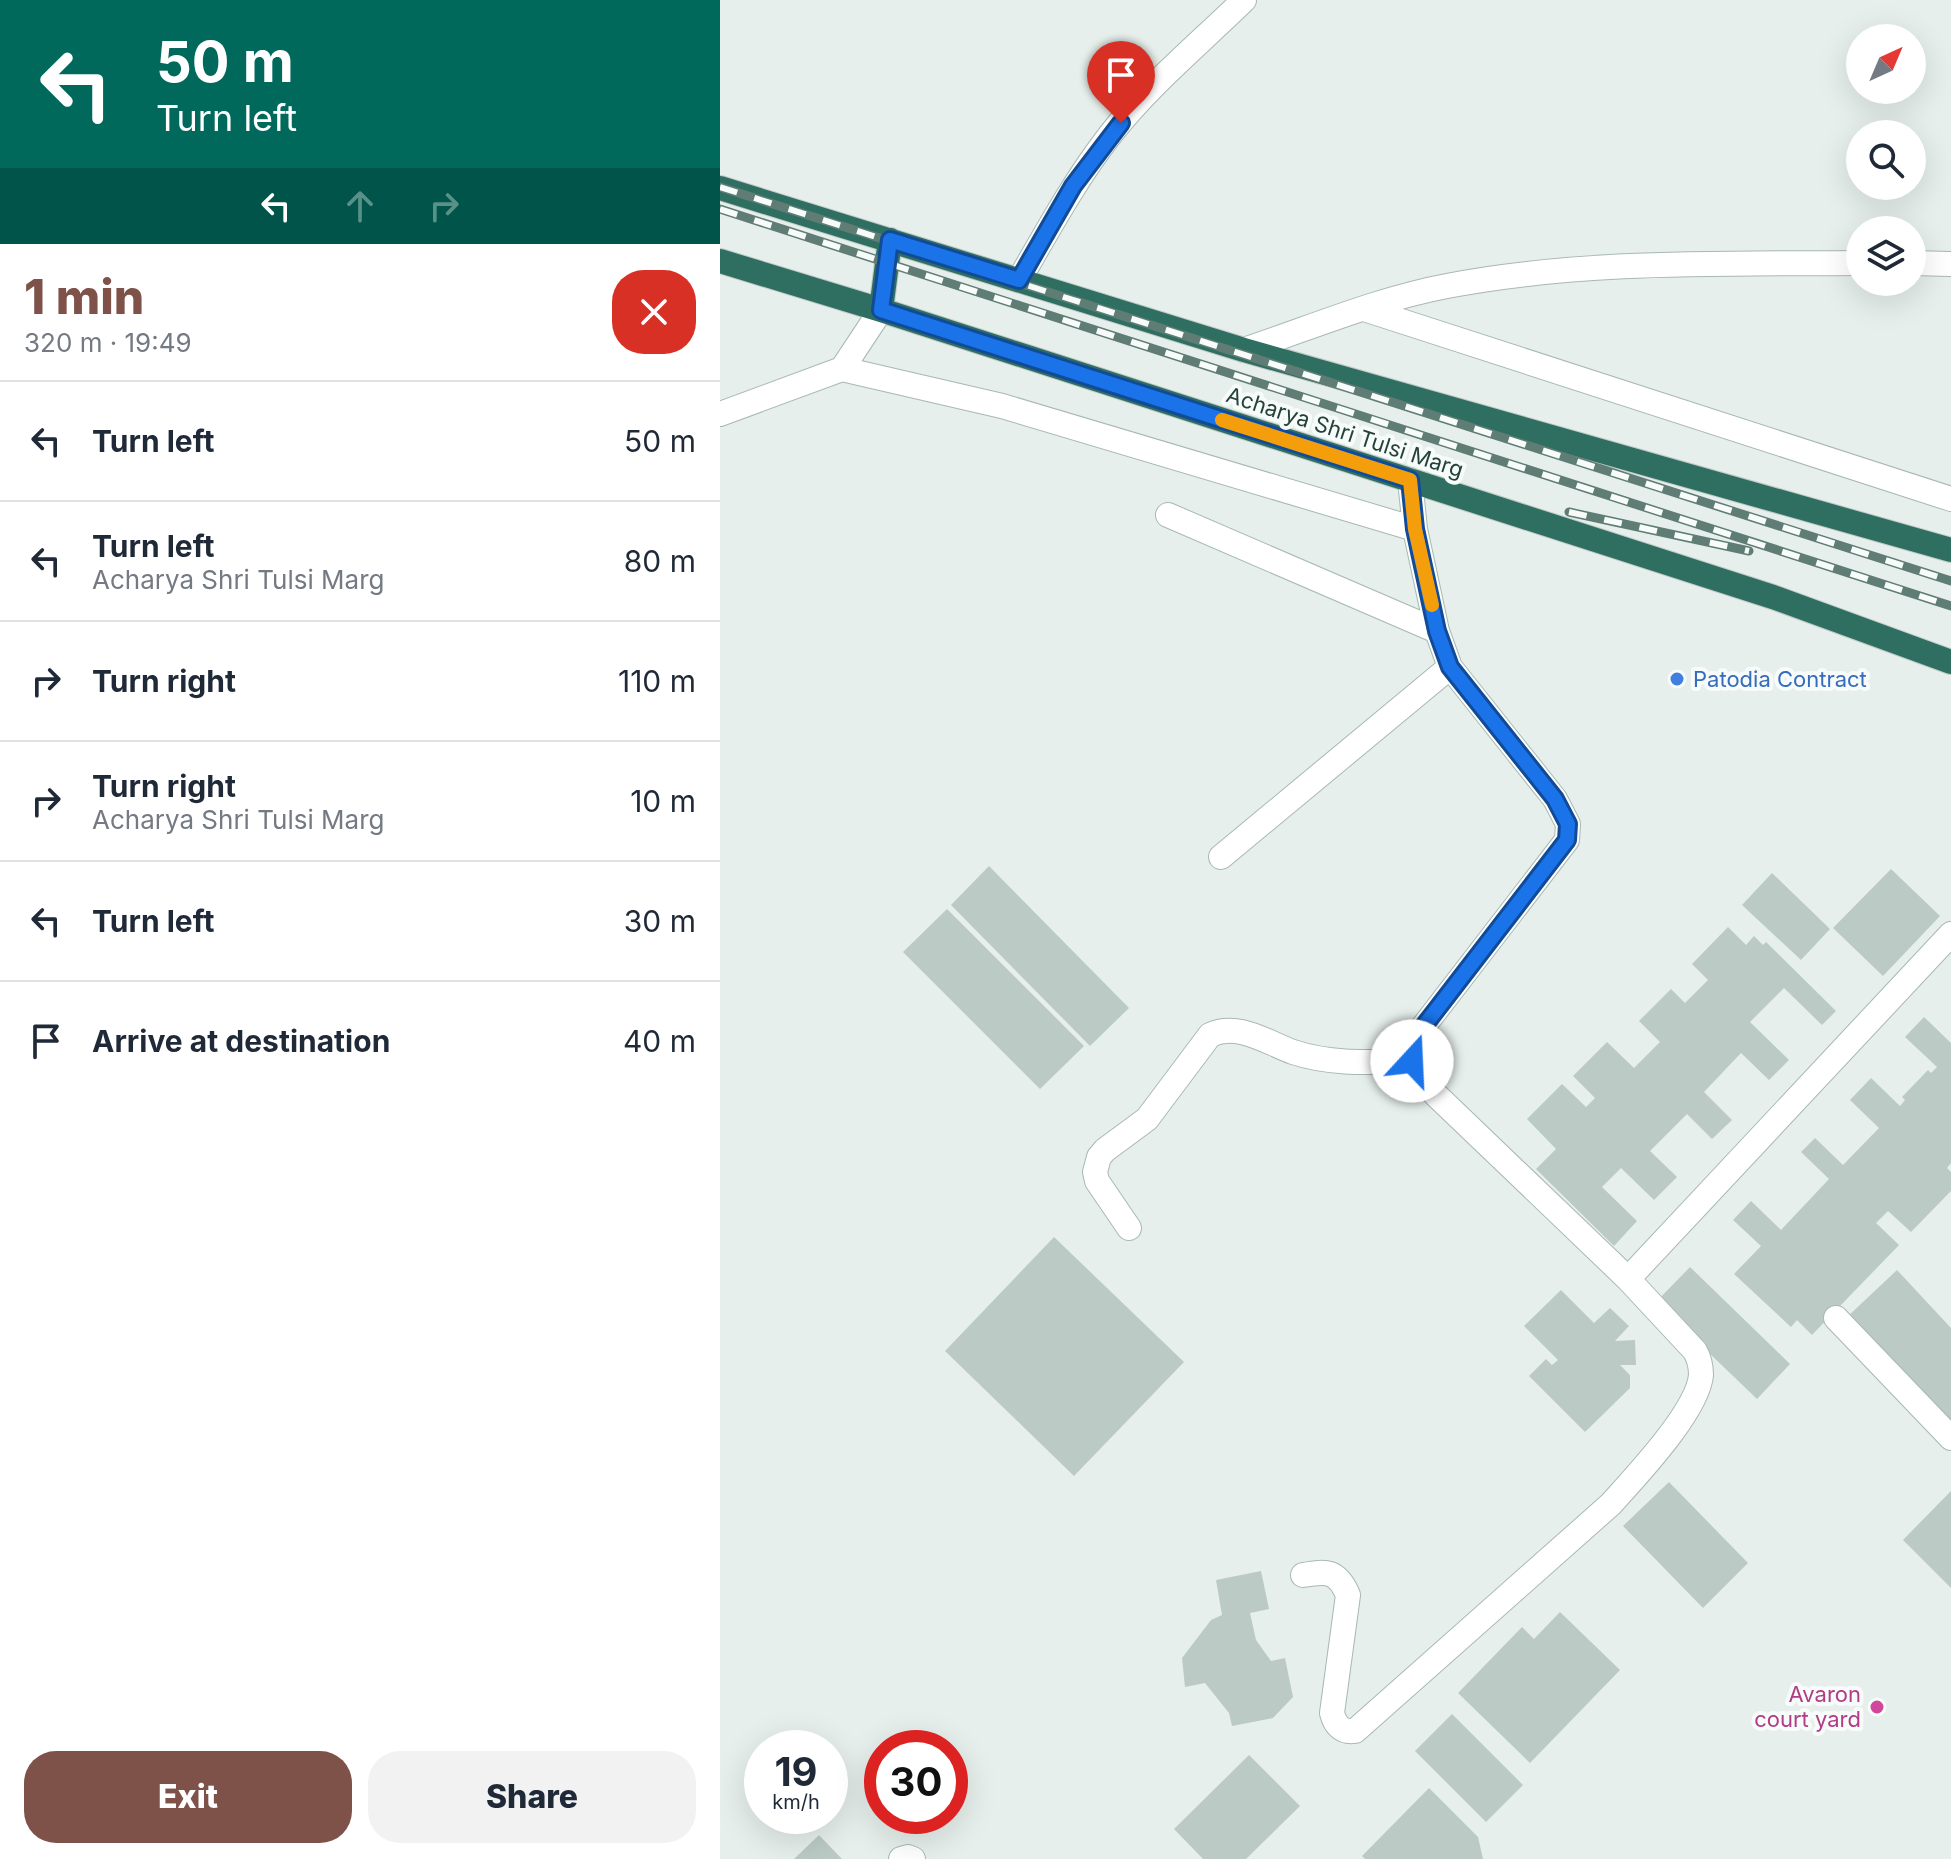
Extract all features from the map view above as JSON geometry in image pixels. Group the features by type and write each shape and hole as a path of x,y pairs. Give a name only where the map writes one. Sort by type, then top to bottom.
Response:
{"highway":[{"path":"720,188 1244,350 1951,550"},
{"path":"881,310 890,240"},
{"name":"Acharya Shri Tulsi Marg","path":"720,261 1773,597 1951,662"}],"street":[{"path":"1019,280 1073,186 1109,137 1132,109 1244,0"},
{"path":"1244,350 1364,309 1445,286 1638,264 1846,263"},
{"path":"1926,263 1951,264"},
{"path":"1364,309 1951,499"},
{"path":"842,369 881,310"},
{"path":"720,414 842,369 1002,406 1415,529"},
{"path":"1303,1575 1324,1572 1334,1575 1348,1595 1332,1713 1340,1728 1355,1731 1611,1504 1646,1465 1692,1401 1701,1377 1700,1361 1695,1351 1628,1279 1436,1095 1416,1072 1412,1061 1420,1031 1567,840 1569,833 1568,824 1555,799 1450,667 1437,631 1415,529 1410,480"},
{"path":"1168,515 1437,631"},
{"path":"1221,857 1450,667"},
{"path":"1628,1279 1951,934"},
{"path":"1129,1228 1097,1181 1096,1162 1105,1150 1147,1119 1210,1035 1237,1030 1318,1059 1341,1062 1412,1061"},
{"path":"1836,1318 1951,1438"},
{"path":"901,1859 913,1859"}],"building":[{"path":"989,866 1129,1008 1090,1046 951,905"},
{"path":"1891,869 1940,916 1883,976 1833,928"},
{"path":"1772,873 1830,929 1801,960 1742,905"},
{"path":"947,909 1084,1046 1040,1089 903,952"},
{"path":"1728,927 1746,945 1754,936 1763,945 1766,942 1836,1011 1822,1025 1784,988 1750,1022 1789,1060 1769,1080 1741,1053 1704,1092 1732,1120 1712,1139 1687,1114 1650,1151 1677,1177 1654,1200 1621,1168 1602,1187 1637,1221 1614,1246 1536,1169 1556,1149 1527,1119 1562,1084 1586,1107 1595,1098 1573,1076 1607,1042 1634,1068 1660,1042 1639,1021 1671,989 1685,1003 1708,980 1692,964"},
{"path":"1924,1017 1951,1043 1951,1163 1947,1168 1951,1172 1951,1191 1911,1232 1888,1211 1876,1223 1899,1245 1812,1335 1797,1320 1791,1327 1734,1274 1761,1246 1733,1220 1751,1201 1781,1230 1829,1179 1801,1152 1815,1138 1843,1165 1879,1128 1850,1100 1871,1078 1900,1106 1905,1100 1902,1097 1928,1070 1931,1073 1937,1067 1905,1037"},
{"path":"1054,1237 1184,1362 1074,1476 945,1351"},
{"path":"1690,1267 1790,1364 1757,1399 1656,1302"},
{"path":"1897,1270 1951,1328 1951,1430 1846,1318"},
{"path":"1561,1290 1594,1323 1610,1308 1629,1326 1615,1341 1635,1340 1636,1365 1620,1365 1630,1375 1630,1388 1585,1432 1529,1376 1546,1359 1552,1365 1558,1360 1524,1326"},
{"path":"1669,1482 1748,1563 1703,1608 1623,1526"},
{"path":"1951,1491 1951,1588 1903,1540"},
{"path":"1261,1571 1269,1609 1250,1613 1256,1640 1271,1661 1285,1658 1293,1697 1273,1718 1232,1726 1229,1713 1205,1683 1185,1687 1182,1658 1211,1620 1222,1615 1216,1580"},
{"path":"1560,1612 1620,1670 1530,1763 1458,1693 1522,1627 1534,1639"},
{"path":"1452,1714 1523,1785 1486,1822 1415,1751"},
{"path":"1249,1755 1300,1806 1246,1859 1203,1859 1174,1829"},
{"path":"1429,1788 1478,1837 1483,1859 1365,1859 1362,1856"},
{"path":"819,1835 842,1859 794,1859"}],"railway":[{"path":"720,187 1951,581"},
{"path":"720,209 1951,606"},
{"path":"1569,512 1749,551"}],"slow traffic":[{"path":"1222,420 1410,480 1415,529 1432,605"}],"place":[{"name":"Patodia Contract","path":"1677,679"},
{"name":"Avaron court yard","path":"1877,1707"}],"route":[{"path":"1121,123 1073,186 1019,280 890,240 881,310 1410,480 1415,529 1437,631 1450,667 1555,799 1568,824 1569,833 1567,840 1420,1031 1412,1061"}]}
